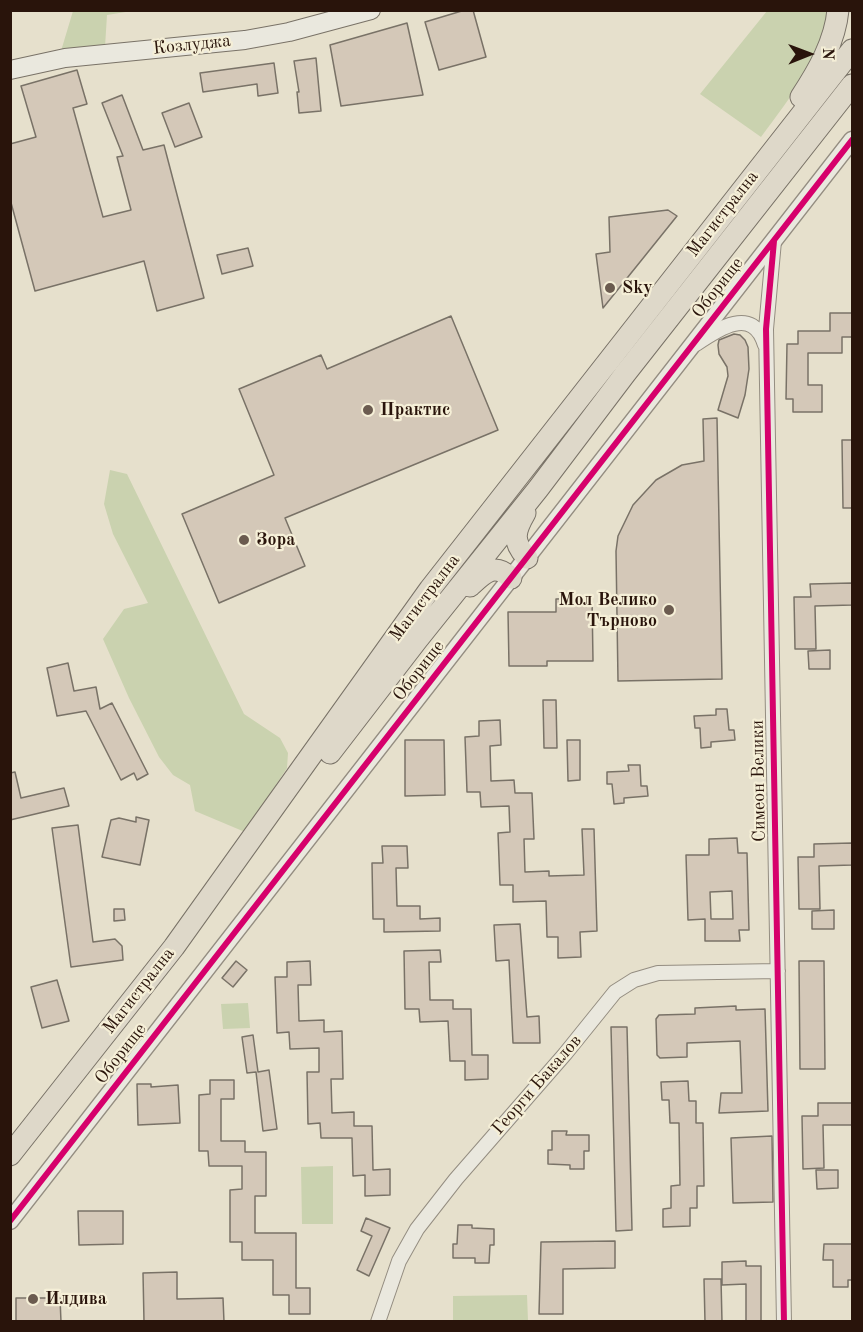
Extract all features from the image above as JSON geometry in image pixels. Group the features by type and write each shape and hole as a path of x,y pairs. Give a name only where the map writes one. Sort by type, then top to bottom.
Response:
{"main road":[{"name":"Козлуджа","path":"10,70 65,58 256,38 324,24 371,10"},
{"path":"731,222 815,75 832,37 838,10"},
{"name":"Магистрална","path":"10,1155 174,946 430,589 731,222 852,50"},
{"path":"174,946 316,771 538,489 731,222 852,85"},
{"path":"731,222 852,102"},
{"path":"527,558 517,546 516,533 538,489"},
{"path":"417,640 485,573 498,570 511,578"}],"street":[{"name":"Оборище","path":"10,1221 852,140"},
{"name":"Симеон Велики","path":"774,241 766,350 784,1322"},
{"path":"690,348 721,328 735,323 755,328 763,338 766,350"},
{"name":"Георги Бакалов","path":"378,1322 399,1261 417,1229 456,1179 566,1054 615,992 634,980 658,973 778,971"}],"green space":[{"path":"73,11 132,11 107,15 105,47 61,51"},
{"path":"767,11 828,11 824,30 811,63 761,137 700,94"},
{"path":"110,470 127,474 244,714 280,738 288,753 287,768 245,832 195,811 190,785 173,775 159,757 129,698 103,639 124,609 148,603 113,534 104,504"},
{"path":"248,1003 250,1028 223,1029 221,1004"},
{"path":"333,1166 333,1224 302,1224 301,1167"},
{"path":"527,1295 528,1321 453,1321 453,1296"}],"building":[{"path":"465,10 473,10 486,57 439,70 425,22"},
{"path":"407,23 423,95 341,106 330,45"},
{"path":"316,58 321,111 299,113 297,92 299,92 294,61"},
{"path":"274,63 278,93 258,96 257,84 203,92 200,73"},
{"path":"77,70 87,104 73,108 103,217 131,210 117,157 123,156 102,103 122,95 143,150 164,145 204,298 157,311 144,261 35,291 10,199 10,144 36,137 21,86"},
{"path":"189,103 202,137 175,147 162,113"},
{"path":"668,210 677,216 603,308 596,254 610,252 609,217"},
{"path":"248,248 253,266 222,274 217,255"},
{"path":"830,313 852,313 852,337 842,337 842,353 808,353 808,385 822,385 822,412 793,412 793,399 786,399 787,344 798,344 798,331 830,331"},
{"name":"Практис","path":"451,316 498,430 285,518 305,566 219,603 182,514 274,475 239,389 321,355 327,369"},
{"path":"734,334 740,335 748,347 749,369 738,418 718,410 728,376 727,367 719,354 719,340"},
{"name":"Мол Велико Търново","path":"717,418 722,679 618,681 616,551 618,536 633,505 656,480 682,465 704,461 703,419"},
{"path":"842,440 852,440 852,508 843,508"},
{"path":"852,583 852,605 815,606 816,649 795,649 794,597 811,597 810,584"},
{"path":"592,598 593,661 547,661 547,666 509,666 508,612 556,612 556,599"},
{"path":"830,650 830,669 809,669 808,651"},
{"path":"68,663 74,691 96,687 100,709 112,703 148,774 137,780 134,773 121,780 86,711 57,716 47,668"},
{"path":"543,700 556,700 557,748 544,748"},
{"path":"716,709 727,709 729,730 734,730 735,740 711,742 711,747 701,748 700,728 695,728 694,716 716,715"},
{"path":"500,720 501,745 490,746 491,781 514,780 515,793 532,793 534,839 524,839 525,872 549,871 549,876 584,875 582,829 594,829 597,931 580,932 581,957 558,958 558,937 547,937 546,901 513,902 513,885 500,885 498,833 510,832 509,806 481,807 480,792 467,792 465,737 479,736 479,721"},
{"path":"405,740 444,740 445,795 405,796"},
{"path":"567,740 580,740 580,780 568,781"},
{"path":"628,765 640,765 641,786 647,786 648,796 624,798 624,803 614,804 612,784 607,784 607,772 629,771"},
{"path":"15,772 21,798 64,788 69,806 10,820 10,773"},
{"path":"136,817 149,820 140,865 102,857 111,820 119,818 136,822"},
{"path":"78,825 93,942 115,939 122,946 123,960 71,967 52,828"},
{"path":"737,838 738,853 747,853 749,930 739,930 740,941 705,941 705,919 688,920 686,855 709,855 709,839","holes":["732,891 733,919 711,919 710,892"]},
{"path":"852,843 852,865 819,866 820,909 799,909 798,857 814,857 814,844"},
{"path":"382,846 407,846 408,868 396,868 397,906 420,906 420,919 440,918 440,931 384,932 384,919 373,919 372,863 383,863"},
{"path":"114,909 124,909 125,920 114,921"},
{"path":"834,910 834,929 812,929 812,911"},
{"path":"520,924 527,1017 539,1016 540,1043 513,1043 509,960 496,961 494,925"},
{"path":"440,950 441,962 429,962 430,1000 453,1000 453,1009 471,1009 472,1055 488,1055 488,1079 465,1080 465,1061 450,1061 448,1021 420,1022 419,1009 405,1009 404,951"},
{"path":"236,961 247,970 233,987 222,978"},
{"path":"310,961 311,985 298,985 299,1021 324,1020 324,1032 342,1031 343,1079 331,1079 332,1113 354,1112 354,1126 372,1126 373,1170 390,1169 390,1195 365,1196 365,1175 353,1176 352,1138 321,1138 320,1123 308,1124 307,1072 319,1072 319,1048 290,1049 289,1032 277,1033 275,977 287,977 287,962"},
{"path":"799,961 824,961 825,1069 800,1069"},
{"path":"57,980 69,1021 42,1028 31,987"},
{"path":"736,1006 736,1010 765,1009 768,1111 719,1113 721,1093 742,1093 740,1041 687,1043 687,1057 660,1058 657,1055 656,1019 659,1015 695,1014 695,1008"},
{"path":"611,1027 627,1027 632,1230 616,1231"},
{"path":"253,1035 258,1072 269,1070 277,1129 263,1131 256,1072 247,1073 242,1037"},
{"path":"210,1080 234,1080 234,1099 221,1099 221,1141 245,1141 245,1152 266,1152 266,1196 255,1196 255,1233 296,1233 296,1288 310,1288 310,1314 289,1314 289,1295 273,1295 273,1260 242,1260 242,1242 230,1242 230,1190 242,1189 242,1166 209,1166 208,1151 199,1151 199,1095 210,1094"},
{"path":"688,1081 689,1101 696,1101 696,1123 703,1123 704,1186 697,1186 697,1208 690,1208 690,1226 663,1227 663,1209 671,1208 671,1186 680,1185 679,1123 670,1123 669,1100 662,1100 661,1082"},
{"path":"137,1084 151,1084 151,1087 178,1085 180,1123 138,1125"},
{"path":"818,1103 852,1103 852,1125 823,1125 824,1168 803,1169 802,1116 818,1116"},
{"path":"552,1131 567,1131 566,1135 589,1135 589,1151 584,1151 584,1169 570,1169 570,1165 548,1164 548,1150 552,1150"},
{"path":"772,1136 773,1202 733,1203 731,1138"},
{"path":"816,1170 838,1170 838,1188 817,1189"},
{"path":"78,1211 123,1211 123,1244 79,1245"},
{"path":"366,1218 390,1228 369,1276 357,1270 372,1236 361,1231"},
{"path":"458,1225 494,1229 494,1245 490,1245 489,1263 475,1263 475,1258 453,1258 453,1244 457,1244"},
{"path":"615,1241 615,1268 563,1269 563,1314 539,1314 541,1242"},
{"path":"824,1244 852,1244 852,1280 848,1280 848,1287 833,1287 833,1260 823,1260"},
{"path":"746,1261 746,1266 761,1266 761,1322 746,1322 746,1284 722,1285 722,1262"},
{"path":"177,1272 177,1299 223,1298 224,1322 144,1322 143,1273"},
{"path":"704,1279 721,1279 722,1322 705,1322"},
{"path":"16,1298 60,1298 61,1322 16,1322"}],"cycle path":[{"path":"10,1221 852,140"},
{"path":"774,241 766,329 784,1322"}],"place":[{"name":"Sky","path":"610,288"},
{"name":"Практис","path":"368,410"},
{"name":"Зора","path":"244,540"},
{"name":"Мол Велико Търново","path":"669,610"},
{"name":"Илдива","path":"33,1299"}]}
